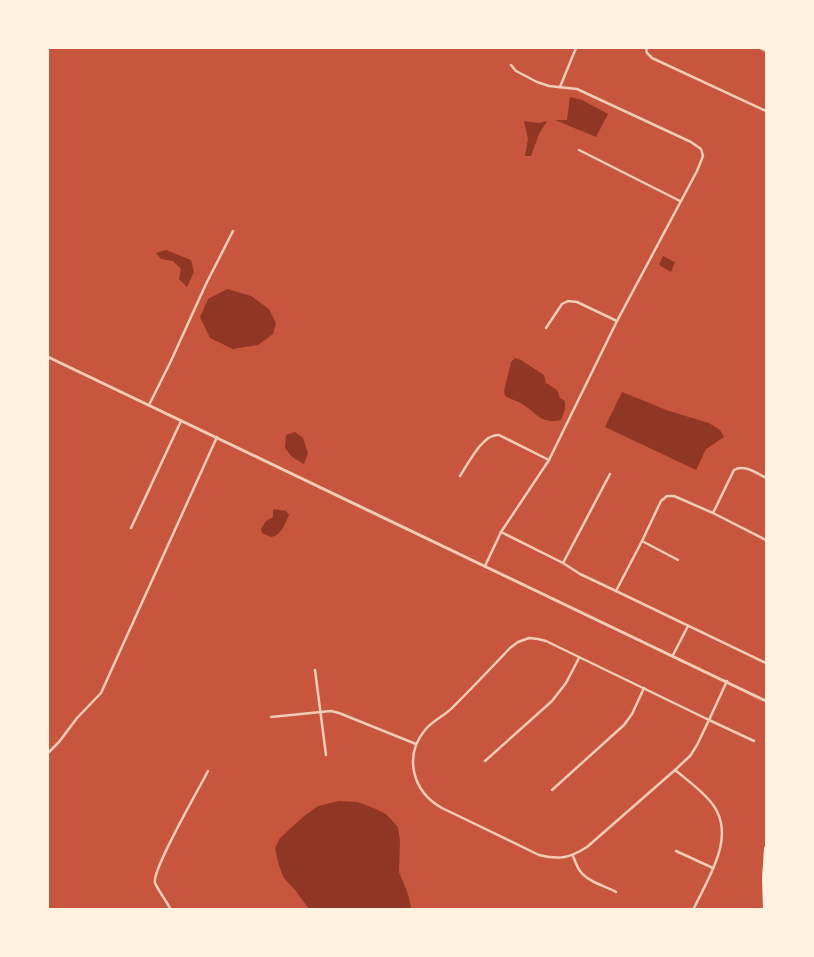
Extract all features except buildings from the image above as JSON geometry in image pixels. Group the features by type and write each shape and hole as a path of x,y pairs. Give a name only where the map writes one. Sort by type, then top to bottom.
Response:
{"main road":[{"path":"764,910 763,887 766,849"}],"street":[{"path":"560,87 576,48"},
{"path":"646,48 647,53 652,58 766,111"},
{"path":"760,48 766,51"},
{"path":"485,566 501,532 549,460 617,321 697,171 703,156 701,149 691,142 577,89 549,86 537,82 516,70 512,65"},
{"path":"579,150 680,201"},
{"path":"149,406 233,231"},
{"path":"546,328 562,304 568,301 576,302 617,321"},
{"path":"48,357 766,701"},
{"path":"131,528 181,421"},
{"path":"460,476 485,440 494,434 549,460"},
{"path":"48,753 77,718 102,693 217,437"},
{"path":"713,513 734,470 739,467 746,468 766,478"},
{"path":"563,563 610,474"},
{"path":"616,591 661,501 667,496 674,496 713,513 766,540"},
{"path":"501,532 563,563 580,574 766,663"},
{"path":"642,541 678,560"},
{"path":"673,655 688,626"},
{"path":"727,682 709,720 690,756 587,847 573,856 555,858 539,855 435,805 421,791 417,782 413,757 416,744 425,730 451,710 518,642 529,638 546,641 579,658 644,688 709,720 754,741"},
{"path":"484,761 552,701 566,683 579,658"},
{"path":"315,670 326,755"},
{"path":"552,790 624,725 632,714 644,688"},
{"path":"271,717 331,710 416,744"},
{"path":"675,770 712,802 721,825 722,844 719,854 693,910"},
{"path":"171,910 155,882 155,876 163,856 208,771"},
{"path":"676,850 713,868"},
{"path":"573,856 579,870 588,879 616,892"}],"shaded area":[{"path":"570,97 582,100 608,114 596,137 555,120 567,120"},
{"path":"524,121 539,123 547,121 539,134 531,156 525,156 528,139"},
{"path":"166,250 191,260 194,272 187,287 179,279 181,269 173,261 161,259 156,253"},
{"path":"663,256 675,262 671,272 659,265"},
{"path":"227,289 251,296 269,309 276,323 273,334 258,345 233,349 210,338 200,317 208,299"},
{"path":"515,358 544,375 546,383 557,390 560,398 565,401 565,409 561,420 544,420 522,404 505,396 504,391 511,362"},
{"path":"622,392 669,411 709,423 720,430 724,437 706,449 696,470 605,427"},
{"path":"295,432 303,438 308,453 304,464 292,457 285,448 286,435"},
{"path":"274,509 286,511 289,515 280,532 271,537 262,533 261,529 266,521 273,517"},
{"path":"339,801 358,802 376,809 386,814 398,827 400,841 399,872 408,894 410,909 309,909 284,878 275,848 280,838 318,806"}]}
